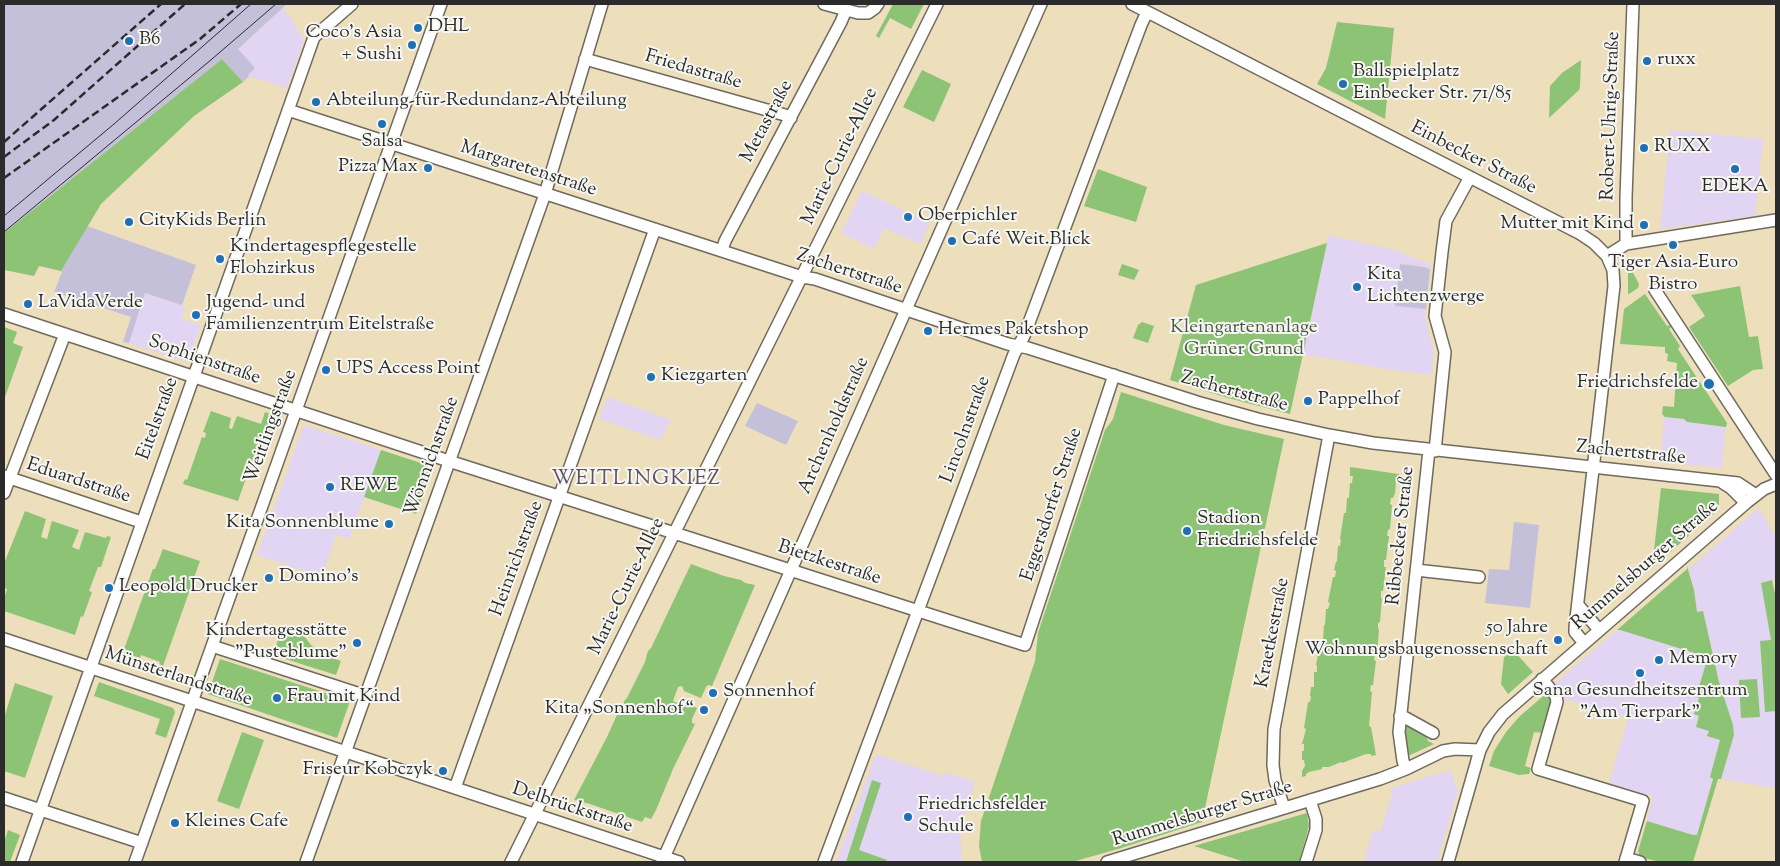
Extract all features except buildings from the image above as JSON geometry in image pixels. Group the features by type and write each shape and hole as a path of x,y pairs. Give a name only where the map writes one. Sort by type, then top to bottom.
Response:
{"street":[{"name":"Eitelstraße","path":"22,862 314,37 352,4"},
{"name":"Weitlingstraße","path":"136,862 441,4"},
{"name":"Wönnichstraße","path":"306,862 545,194 602,4"},
{"path":"824,4 868,14 878,4"},
{"name":"Marie-Curie-Allee","path":"510,862 937,4"},
{"name":"Archenholdstraße","path":"663,860 1041,4"},
{"name":"Einbecker Straße","path":"1132,4 1579,233 1594,243 1607,256"},
{"name":"Robert-Uhrig-Straße","path":"1626,244 1633,4"},
{"name":"Metastraße","path":"722,250 725,241 843,20 846,10"},
{"name":"Lincolnstraße","path":"824,862 1014,354 1024,336 1147,12"},
{"name":"Friedastraße","path":"585,59 791,118"},
{"name":"Margaretenstraße","path":"288,110 757,262"},
{"name":"Ribbecker Straße","path":"1406,769 1399,732 1400,716 1416,570 1445,352 1435,316 1446,221 1470,177"},
{"path":"1584,643 1576,632 1614,286 1612,270 1607,256 1626,244 1776,220"},
{"name":"Heinrichstraße","path":"455,788 655,229"},
{"name":"Zachertstraße","path":"757,262 1197,402 1329,435 1432,450 1738,483 1756,495"},
{"path":"1655,290 1776,475"},
{"name":"Sophienstraße","path":"4,314 621,516"},
{"path":"4,493 7,477 65,334"},
{"name":"Eggersdorfer Straße","path":"1025,645 1114,375"},
{"name":"Kraetkestraße","path":"1284,808 1275,780 1273,765 1274,728 1329,435"},
{"name":"Eduardstraße","path":"7,477 141,522"},
{"path":"1719,481 1731,488 1746,503"},
{"name":"Rummelsburger Straße","path":"1107,862 1406,769 1443,751 1456,749 1480,750 1503,714 1746,503 1776,484"},
{"name":"Bietzkestraße","path":"621,516 1025,645"},
{"path":"1416,570 1479,577"},
{"path":"1579,606 1600,630"},
{"name":"Münsterlandstraße","path":"4,639 455,788"},
{"path":"212,646 366,696"},
{"path":"1542,680 1556,696 1557,702 1538,769 1643,801 1625,860 1640,862"},
{"path":"1400,716 1404,716 1433,732"},
{"path":"1448,862 1480,750"},
{"name":"Delbrückstraße","path":"455,788 535,814 663,860 679,862"},
{"path":"4,798 142,843"},
{"name":"Rummelsburger Straße","path":"1306,862 1316,830 1316,819 1310,800"}],"shaded area":[{"path":"4,4 287,4 238,49 255,68 243,82 222,59 4,233"},
{"path":"282,8 291,18 304,40 287,88 248,76 238,49"},
{"path":"1670,130 1763,139 1755,216 1660,229"},
{"path":"862,191 930,222 920,244 884,228 874,249 841,233"},
{"path":"87,226 196,265 182,305 145,293 129,343 123,342 131,317 54,292 61,271"},
{"name":"Kita Lichtenzwerge","path":"1329,235 1402,252 1410,257 1431,264 1430,269 1400,264 1395,306 1426,309 1425,318 1434,352 1431,375 1303,354"},
{"path":"1400,264 1430,269 1426,309 1395,306"},
{"path":"145,293 182,305 185,309 181,319 201,325 187,362 129,343"},
{"path":"607,397 671,420 660,440 599,419"},
{"path":"757,403 798,421 786,445 745,426"},
{"path":"1664,417 1684,419 1687,422 1725,426 1722,468 1660,462"},
{"path":"304,425 381,450 349,539 336,535 322,577 257,555"},
{"path":"1758,508 1776,537 1776,579 1762,583 1771,640 1760,642 1765,712 1776,711 1776,788 1721,779 1734,735 1733,725 1719,682 1703,612 1697,612 1689,569"},
{"path":"1514,522 1539,525 1530,608 1485,603 1489,569 1509,570"},
{"path":"1617,630 1704,656 1706,663 1696,697 1699,698 1699,716 1709,731 1720,740 1710,777 1713,778 1697,835 1647,821 1653,796 1609,784 1628,718 1569,700 1563,701 1565,693 1557,690 1553,685"},
{"name":"Friedrichsfelder Schule","path":"876,754 943,776 945,772 975,782 960,830 962,862 836,862"},
{"path":"1450,770 1458,791 1437,862 1364,862 1373,830 1381,831 1392,793 1391,788"}],"green space":[{"path":"893,4 924,4 911,29 890,18 879,38 876,36"},
{"path":"1337,22 1394,28 1385,119 1317,84 1326,68"},
{"path":"222,59 243,82 194,116 101,204 61,271 39,266 34,276 4,270 4,233"},
{"path":"1581,60 1579,90 1549,118 1550,86 1562,73"},
{"path":"922,70 951,84 934,122 903,107"},
{"path":"1098,169 1147,187 1136,222 1084,206"},
{"name":"Kleingartenanlage Grüner Grund","path":"1327,243 1290,414 1228,398 1170,380 1196,285"},
{"path":"1122,264 1139,270 1134,280 1118,275"},
{"path":"1628,270 1632,271 1639,284 1638,288 1629,294 1628,294"},
{"path":"1740,286 1749,337 1758,336 1763,369 1753,370 1728,386 1689,327 1705,316 1691,295"},
{"path":"1645,294 1667,326 1672,324 1673,326 1669,329 1680,346 1678,349 1727,423 1726,427 1687,422 1684,419 1665,417 1662,414 1663,406 1674,407 1677,363 1667,361 1668,354 1665,353 1665,347 1620,344 1624,309"},
{"path":"1142,322 1154,326 1148,343 1133,338 1138,325"},
{"path":"4,327 17,332 13,343 23,347 4,400"},
{"path":"1121,392 1224,425 1284,439 1202,822 1072,862 982,862 979,846 981,821 1035,661 1038,633 1105,430 1113,419"},
{"path":"211,411 231,418 229,428 232,429 237,416 261,424 265,412 280,417 270,445 259,441 238,501 183,484 185,479 187,480 202,437 205,438 206,433 203,432"},
{"path":"381,450 433,467 416,514 364,497"},
{"path":"1350,467 1399,474 1399,478 1396,479 1395,493 1393,498 1391,498 1390,504 1392,505 1390,529 1387,536 1389,536 1386,560 1384,560 1384,567 1386,567 1383,591 1381,591 1377,654 1375,654 1373,685 1371,685 1370,691 1372,692 1369,726 1371,727 1376,755 1366,754 1329,767 1322,767 1322,769 1309,772 1306,776 1302,777 1302,771 1305,766 1304,760 1302,760 1304,744 1302,744 1306,729 1304,728 1308,702 1310,702 1311,687 1314,687 1314,672 1317,672 1316,665 1321,640 1323,640 1326,609 1328,609 1330,603 1328,602 1333,577 1335,577 1336,571 1334,570 1338,546 1340,546 1344,513 1346,513 1347,498 1349,498 1350,483 1352,483 1353,476 1350,476"},
{"path":"1661,488 1719,494 1719,509 1652,568"},
{"path":"25,511 46,519 41,537 47,539 52,521 79,530 72,547 79,550 85,532 106,538 107,536 111,537 101,567 98,567 89,591 92,592 75,635 4,611 4,599 7,589 4,588 4,561"},
{"path":"163,549 200,561 163,666 159,664 160,662 141,655 140,658 123,652 153,569 155,569"},
{"path":"691,564 755,585 712,686 708,685 706,687 701,698 684,691 682,686 678,687 673,701 677,703 680,701 697,708 692,719 692,723 695,724 656,810 651,819 645,817 642,822 574,800 620,708 624,706 624,701 645,662 648,651"},
{"path":"1687,566 1694,590 1697,612 1703,611 1719,682 1733,725 1734,735 1721,779 1718,779 1693,862 1660,862 1640,857 1638,851 1647,821 1697,835 1713,779 1710,777 1720,740 1707,736 1709,731 1696,727 1699,716 1694,714 1699,698 1696,697 1706,663 1704,656 1617,630 1687,569"},
{"path":"1772,580 1776,598 1776,711 1765,712 1760,641 1771,640 1761,583"},
{"path":"280,626 301,632 321,654 341,661 336,675 273,655 280,634 277,633"},
{"path":"1514,651 1533,672 1508,694 1501,684 1504,657"},
{"path":"220,659 350,701 337,738 208,694"},
{"path":"1757,679 1760,717 1741,718 1739,680"},
{"path":"99,682 173,708 175,712 166,738 155,734 160,719 94,696"},
{"path":"15,683 53,696 25,778 4,771 4,718"},
{"path":"1549,691 1553,701 1543,733 1534,732 1525,766 1531,768 1529,774 1519,775 1489,766 1494,751 1506,732 1519,717"},
{"path":"1405,722 1425,733 1428,741 1434,744 1406,757 1402,726"},
{"path":"242,732 264,740 239,809 217,801"},
{"path":"872,780 881,783 859,850 887,860 886,862 846,862"},
{"path":"1307,813 1309,826 1299,862 1245,862 1194,846"},
{"path":"8,830 20,835 10,862 4,862 4,839"}],"tram line":[{"path":"4,216 114,124 251,4"},
{"path":"4,232 276,4"}],"railway":[{"path":"4,142 161,4"},
{"path":"4,157 54,120 185,4"},
{"path":"4,178 200,39 241,4"}],"place":[{"name":"DHL","path":"418,28"},
{"name":"B6","path":"129,41"},
{"name":"Coco's Asia + Sushi","path":"412,45"},
{"name":"ruxx","path":"1647,61"},
{"name":"Ballspielplatz Einbecker Str. 71/85","path":"1343,84"},
{"name":"Abteilung-für-Redundanz-Abteilung","path":"316,102"},
{"name":"Salsa","path":"382,124"},
{"name":"RUXX","path":"1644,148"},
{"name":"Pizza Max","path":"428,168"},
{"name":"EDEKA","path":"1735,169"},
{"name":"Oberpichler","path":"908,217"},
{"name":"CityKids Berlin","path":"129,222"},
{"name":"Mutter mit Kind","path":"1644,225"},
{"name":"Café Weit.Blick","path":"952,241"},
{"name":"Tiger Asia-Euro Bistro","path":"1673,245"},
{"name":"Kindertagespflegestelle Flohzirkus","path":"220,259"},
{"name":"Kita Lichtenzwerge","path":"1357,287"},
{"name":"LaVidaVerde","path":"28,304"},
{"name":"Jugend- und Familienzentrum Eitelstraße","path":"196,315"},
{"name":"Hermes Paketshop","path":"928,331"},
{"name":"UPS Access Point","path":"326,370"},
{"name":"Kiezgarten","path":"651,377"},
{"name":"Friedrichsfelde","path":"1709,384"},
{"name":"Pappelhof","path":"1308,401"},
{"name":"REWE","path":"330,487"},
{"name":"Kita Sonnenblume","path":"389,524"},
{"name":"Stadion Friedrichsfelde","path":"1187,531"},
{"name":"Domino’s","path":"269,578"},
{"name":"Leopold Drucker","path":"109,588"},
{"name":"50 Jahre Wohnungsbaugenossenschaft","path":"1558,640"},
{"name":"Kindertagesstätte \"Pusteblume\"","path":"357,643"},
{"name":"Memory","path":"1659,660"},
{"name":"Sana Gesundheitszentrum \"Am Tierpark\"","path":"1640,673"},
{"name":"Sonnenhof","path":"713,693"},
{"name":"Frau mit Kind","path":"277,698"},
{"name":"Kita „Sonnenhof“","path":"704,710"},
{"name":"Friseur Kobczyk","path":"443,771"},
{"name":"Friedrichsfelder Schule","path":"908,817"},
{"name":"Kleines Cafe","path":"175,823"}],"district":[{"name":"WEITLINGKIEZ","path":"636,480"}]}
